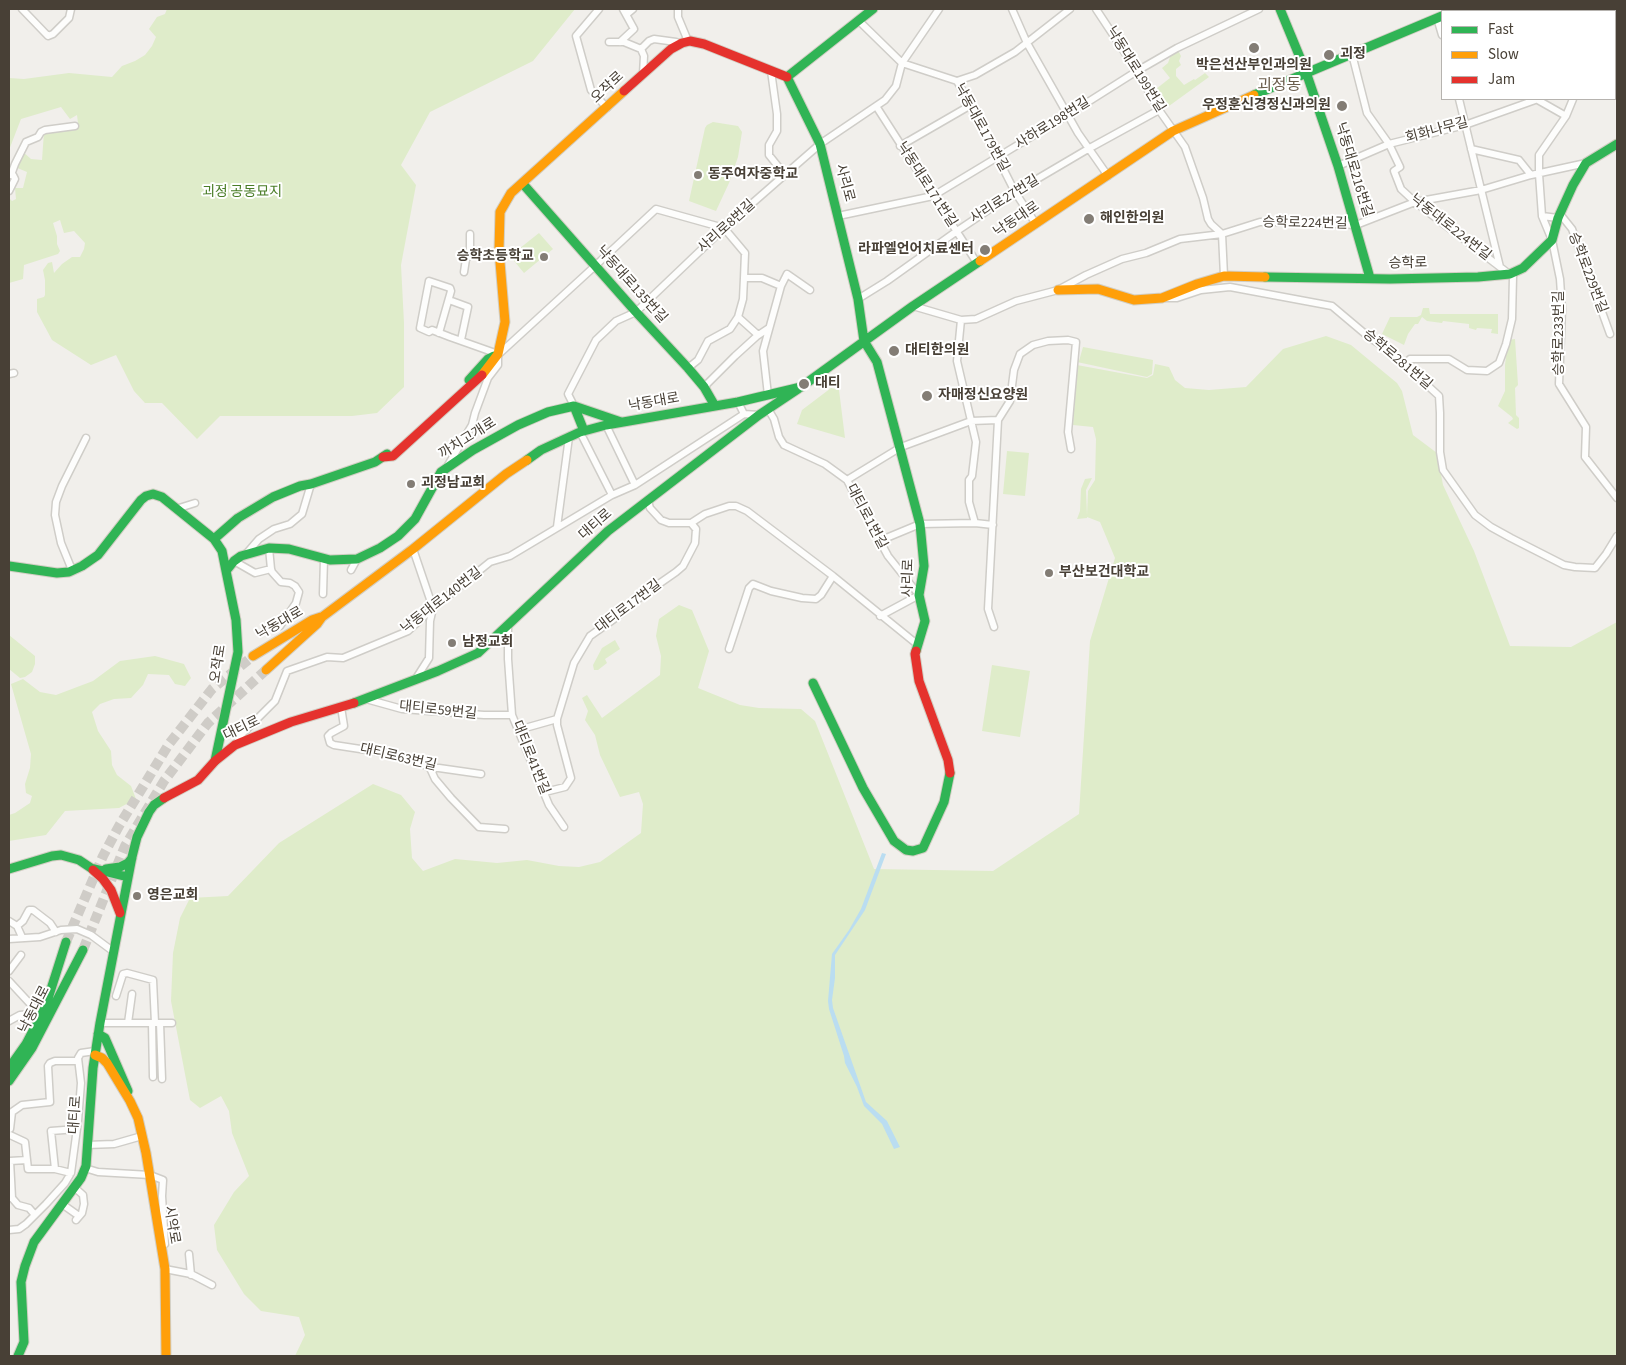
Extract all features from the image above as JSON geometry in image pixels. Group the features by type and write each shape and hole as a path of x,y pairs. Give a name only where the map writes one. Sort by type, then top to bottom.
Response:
{"street":[{"path":"22,9 48,36 53,34 69,18 71,9"},
{"path":"599,9 576,36 591,90 607,108"},
{"path":"620,42 634,29 625,11 633,9"},
{"path":"678,9 678,17 688,41 704,44 787,77 873,9"},
{"name":"사리로8번길","path":"574,406 568,394 596,340 616,321 636,312 724,228 820,144 885,100 896,86 902,63 939,9"},
{"path":"1012,9 1027,43 1088,149 1108,176"},
{"path":"957,81 976,75 1027,43 1070,9"},
{"name":"낙동대로199번길","path":"1096,9 1137,71 1173,132 1185,147 1203,198 1208,219 1222,234"},
{"name":"사하로198번길","path":"838,216 933,196 1177,48 1259,9"},
{"name":"낙동대로216번길","path":"1280,9 1306,72 1338,166 1370,278"},
{"name":"낙동대로","path":"266,670 317,624 322,617 413,549 506,474 541,450 582,431 606,425 738,402 800,387 913,306 1173,132 1441,14"},
{"path":"858,20 902,63"},
{"path":"641,49 654,39 676,42"},
{"name":"오작로","path":"498,354 505,322 499,250 500,212 511,193 643,74 671,50 688,41"},
{"path":"609,42 620,42 641,49 644,56 643,74"},
{"name":"낙동대로224번길","path":"1352,54 1366,113 1389,144 1400,168 1394,171 1401,189 1415,202 1510,274"},
{"name":"낙동대로179번길","path":"902,63 957,81 1015,192 1036,224"},
{"path":"771,71 777,114 777,131 769,145 768,153 785,175"},
{"name":"사리로","path":"787,77 820,144 858,299 864,341 878,362 920,524 924,566 919,595 924,621 915,654 919,682 948,760 950,777 944,802 923,848 913,851 906,850 894,841 863,788 813,683"},
{"path":"1459,100 1500,267"},
{"name":"회화나무길","path":"1338,166 1389,144 1466,125 1533,100"},
{"path":"1538,100 1566,116"},
{"name":"승학로233번길","path":"1573,100 1566,116 1539,155 1542,216 1552,240 1560,279 1562,309 1559,384 1586,427 1586,458 1617,498"},
{"path":"900,146 971,105"},
{"name":"낙동대로171번길","path":"876,106 977,263"},
{"name":"사리로27번길","path":"858,299 1015,192 1159,110"},
{"path":"9,191 15,179 10,175 26,142 38,137 44,130 75,126"},
{"path":"1405,364 1410,360 1449,359 1467,370 1477,371 1487,370 1499,363 1512,319 1512,277 1510,274 1523,268 1552,240 1559,216 1586,162 1617,144"},
{"path":"1471,149 1519,160 1530,175"},
{"name":"승학로224번길","path":"961,320 976,319 1016,301 1058,290 1122,259 1146,253 1180,239 1222,234 1260,222 1356,225 1415,202 1481,190 1530,175 1586,162"},
{"name":"낙동대로135번길","path":"523,184 688,368 704,387 716,406"},
{"path":"214,539 238,518 273,497 300,486 375,462 383,457 471,378 488,359 498,354 656,209 724,228 745,253 743,299 738,317 730,329 708,341 698,360 688,368"},
{"path":"1542,216 1559,216"},
{"name":"승학로229번길","path":"1559,216 1572,229 1610,334"},
{"path":"464,272 466,259 470,255 470,234"},
{"path":"1222,234 1224,276"},
{"path":"768,395 763,351 781,286 787,274 810,290"},
{"name":"승학로","path":"1058,290 1098,289 1134,300 1162,298 1224,276 1408,279 1510,274"},
{"path":"744,278 762,278 781,286"},
{"path":"440,333 449,300 450,288 430,281 420,328 461,340 498,354"},
{"name":"승학로281번길","path":"1162,298 1177,298 1201,290 1230,287 1332,306 1370,338 1389,350 1438,396 1440,452 1443,470 1475,515 1491,527 1564,565 1595,568 1617,536"},
{"path":"449,300 468,307 461,340"},
{"path":"913,306 961,320 957,361 976,442 972,476 969,480 969,502 975,523"},
{"path":"738,317 758,335"},
{"path":"704,387 758,335 769,328"},
{"path":"994,627 988,609 998,420 1010,401 1014,370 1020,354 1033,345 1048,341 1068,340 1076,342 1068,432 1071,449"},
{"path":"447,467 472,425 488,378 498,365 498,354"},
{"name":"대티로","path":"18,1356 24,1342 21,1282 24,1266 34,1242 81,1178 85,1168 98,1034 132,857 137,837 148,812 167,796 198,780 215,761 235,745 292,722 366,699 478,653 608,530 759,415 800,387"},
{"path":"738,402 744,414 759,415"},
{"path":"574,406 621,422"},
{"path":"574,406 582,431 612,495"},
{"name":"까치고개로","path":"226,571 234,561 246,554 269,548 289,549 324,559 357,559 380,548 398,536 415,519 440,472 447,467 518,425 548,412 574,406"},
{"name":"대티로1번길","path":"768,409 784,445 826,464 847,480 888,556 919,595"},
{"name":"낙동대로140번길","path":"235,745 241,735 275,700 286,670 327,657 343,658 408,631 433,608 490,562 510,556 612,495 635,485 744,414"},
{"path":"847,480 901,447 971,421 998,420"},
{"path":"606,425 635,485"},
{"path":"557,527 569,436"},
{"path":"74,570 61,543 56,515 56,502 62,486 87,438"},
{"path":"226,571 222,551 223,541 228,534 241,523 276,502 302,491 311,484"},
{"name":"까치고개로","path":"246,554 259,539 274,530 290,524 302,514 311,484"},
{"path":"9,566 47,573 63,573 74,570 98,555 146,496 158,495 214,539 222,551"},
{"path":"648,500 650,508 661,520 670,523 691,524 705,514 728,506 742,509 833,576 918,645"},
{"path":"176,509 195,503"},
{"path":"879,541 920,524 975,523 992,525"},
{"name":"대티로17번길","path":"545,792 565,787 571,778 557,719 574,663 590,636 683,566 696,536 696,529 691,524"},
{"path":"269,548 272,572 282,582 295,586 299,592 294,608 280,626"},
{"path":"413,549 433,608 430,620 428,658 415,680"},
{"path":"323,594 324,559"},
{"path":"351,570 357,559"},
{"path":"234,561 255,574 271,569"},
{"name":"오작로","path":"215,761 238,652 236,620 226,571"},
{"path":"729,649 749,588 753,584 771,591 802,598 816,598 821,595 833,576"},
{"path":"880,616 919,595"},
{"name":"낙동대로","path":"253,656 312,620 322,617"},
{"name":"대티로41번길","path":"508,624 508,659 512,715 549,805 564,826"},
{"name":"대티로59번길","path":"366,699 402,709 484,715 512,715"},
{"name":"대티로63번길","path":"341,707 344,726 331,733 328,738 330,743 393,754 413,759 430,768 481,774"},
{"path":"518,730 557,719"},
{"path":"430,768 435,779 451,798 480,827 505,830"},
{"path":"9,869 61,855 79,860 95,869 128,877"},
{"path":"95,869 120,867 128,863 132,857"},
{"path":"95,869 111,890 118,904 121,916"},
{"path":"17,926 29,910 33,910 50,923 56,932"},
{"path":"9,921 17,926 22,938"},
{"path":"9,939 40,938 65,930 81,930 114,952"},
{"name":"낙동대로","path":"9,1068 26,1044 45,1008 66,942"},
{"name":"낙동대로","path":"9,1081 32,1048 83,950"},
{"path":"9,971 21,955"},
{"path":"116,996 123,974 127,973 153,980 162,1079"},
{"path":"9,981 33,1007 30,1014 20,1015 9,1020"},
{"path":"128,1023 132,994"},
{"path":"100,1023 172,1023"},
{"path":"153,1077 156,1023"},
{"name":"시약로","path":"98,1034 105,1038 112,1052 129,1093 130,1101"},
{"path":"9,1230 19,1229 26,1224 65,1183 71,1173 81,1083 78,1061 81,1053 95,1053"},
{"name":"시약로","path":"95,1053 107,1063 138,1118 166,1269 166,1356"},
{"path":"71,1173 55,1169 28,1169 25,1142 9,1132 12,1112 22,1105 50,1102 48,1066 55,1061 78,1061"},
{"path":"55,1169 51,1131 77,1129"},
{"path":"87,1145 114,1144 142,1136"},
{"path":"27,1160 10,1161 10,1198 18,1205 29,1208 35,1215"},
{"path":"85,1168 98,1172 150,1175"},
{"path":"62,1204 77,1218 84,1208 84,1198 74,1187"},
{"path":"189,1254 191,1275"},
{"path":"166,1269 191,1275 212,1286"}],"green space":[{"name":"괴정 공동묘지","path":"167,9 575,9 533,61 430,112 401,165 416,185 401,265 404,323 404,387 377,413 352,416 220,416 197,439 162,403 145,403 134,391 116,355 91,365 52,340 37,312 37,299 45,295 43,270 48,263 52,262 54,273 72,257 80,257 85,243 74,231 64,233 60,220 53,223 60,251 58,254 24,265 23,279 9,283 9,198 12,201 16,199 15,188 23,188 27,172 15,167 22,151 31,159 42,160 44,132 73,127 78,123 77,115 70,119 61,107 21,119 9,150 9,78 24,79 69,73 112,77 122,66 145,55 156,37 149,29 157,17 165,14"},
{"path":"1178,50 1181,56 1179,61 1181,65 1176,69 1176,76 1184,85 1205,73 1209,77 1169,106 1156,89 1170,78 1162,68"},
{"path":"713,122 738,126 742,132 738,157 716,211 689,201 705,128"},
{"path":"539,233 553,249 524,273 510,256"},
{"path":"1423,308 1429,308 1430,314 1498,314 1498,334 1491,333 1492,329 1477,328 1476,330 1469,328 1469,324 1427,321 1422,317 1408,334 1404,345 1382,334 1390,317 1417,317 1421,315"},
{"path":"1326,336 1351,345 1397,383 1402,391 1413,435 1437,453 1443,485 1474,551 1510,646 1571,647 1617,622 1617,1356 295,1356 305,1335 299,1317 261,1311 244,1294 217,1250 214,1225 234,1192 249,1176 232,1133 229,1111 221,1096 200,1108 190,1100 171,1001 173,953 180,918 190,898 228,896 279,843 373,784 401,795 415,812 410,829 412,858 423,871 455,859 497,863 527,860 559,866 579,867 600,862 641,833 643,804 639,792 620,797 600,755 595,735 585,720 588,711 582,698 587,695 602,718 660,675 661,656 656,636 659,619 679,605 692,610 709,651 698,688 740,705 759,708 801,709 815,721 874,869 993,871 1079,814 1090,641 1115,558 1100,522 1087,517 1077,519 1080,511 1081,489 1085,479 1092,478 1086,490 1087,515 1088,491 1095,480 1096,439 1093,427 1073,425 1077,365 1147,378 1153,375 1155,364 1169,367 1175,380 1185,388 1209,390 1246,387 1283,349"},
{"path":"1515,339 1518,385 1515,388 1516,415 1519,418 1519,428 1517,429 1508,423 1513,419 1512,417 1498,406 1505,391 1505,365 1508,340"},
{"path":"1083,347 1153,360 1152,374 1147,377 1077,362"},
{"path":"831,388 839,390 845,438 797,424 802,410"},
{"path":"1007,451 1029,453 1025,496 1003,494"},
{"path":"9,635 35,656 32,672 25,677 20,678 9,669"},
{"path":"615,640 620,649 605,659 607,663 598,670 594,670 593,665 602,648"},
{"path":"155,656 184,664 191,678 185,686 175,684 169,675 148,674 143,685 131,698 114,699 100,704 92,712 98,731 111,751 112,765 117,775 131,786 136,799 119,808 65,811 46,835 9,841 9,815 30,803 32,796 26,793 25,784 30,768 31,754 11,684 23,679 40,692 56,695 93,681 120,661"},
{"path":"992,665 1030,671 1020,737 982,731"}],"water":[{"path":"882,853 886,854 865,910 835,955 835,978 832,1000 833,1008 866,1102 887,1121 900,1147 894,1149 882,1124 864,1106 845,1063 828,1001 832,954 861,909"}],"tunnel":[{"path":"66,942 103,856 169,744 212,689 253,656"},
{"path":"83,950 125,846 164,781 208,723 266,670"}],"traffic: fast":[{"path":"787,77 873,9"},
{"path":"1280,9 1306,72 1338,166 1370,278"},
{"path":"1254,95 1441,16"},
{"path":"787,77 820,144 858,299 864,341 877,362 920,524 924,566 919,595 925,621 916,651"},
{"path":"1265,277 1390,279 1478,277 1510,274 1523,268 1552,240 1558,218 1573,185 1586,163 1617,144"},
{"path":"523,184 688,368 704,387 715,406"},
{"path":"527,460 541,450 580,432 606,425 738,402 801,387 913,306 980,261"},
{"path":"469,380 488,359 494,356"},
{"path":"354,703 438,671 478,653 608,531 759,415 798,389"},
{"path":"574,406 584,431"},
{"path":"9,566 57,573 69,572 82,566 98,555 141,500 153,494 162,497 214,539 222,551 226,571 241,556 269,548 289,549 330,560 357,559 380,548 398,536 415,519 441,472 473,450 518,425 548,412 574,406 621,422"},
{"path":"214,539 238,518 273,497 300,486 375,462 387,454"},
{"path":"215,761 238,652 236,620 226,571"},
{"path":"813,683 863,788 894,841 906,850 913,851 923,848 944,802 950,773"},
{"path":"18,1356 24,1342 21,1282 25,1266 34,1242 81,1178 86,1166 93,1068 132,857 137,837 149,812 154,805 164,798"},
{"path":"9,869 61,855 79,860 91,868 128,877"},
{"path":"106,869 120,867 128,863 132,858"},
{"path":"9,1068 26,1044 45,1008 66,942"},
{"path":"9,1081 32,1048 83,950"},
{"path":"98,1034 105,1038 128,1091"}],"traffic: slow":[{"path":"482,375 498,354 505,322 499,250 500,212 511,193 624,91"},
{"path":"980,261 1173,131 1254,95"},
{"path":"1058,290 1098,289 1134,300 1162,298 1224,276 1265,277"},
{"path":"266,670 317,624 322,617 413,549 506,474 527,460"},
{"path":"253,656 312,620 321,617"},
{"path":"95,1055 107,1063 138,1118 146,1153 165,1269 166,1356"}],"traffic: jam":[{"path":"624,91 671,49 690,41 704,44 787,77"},
{"path":"383,457 393,456 482,375"},
{"path":"916,651 919,681 948,760 950,773"},
{"path":"164,798 198,780 215,761 235,745 291,722 354,703"},
{"path":"93,870 111,890 120,913"}],"place":[{"name":"박은선산부인과의원","path":"1254,48"},
{"name":"괴정","path":"1329,55"},
{"name":"우정훈신경정신과의원","path":"1342,106"},
{"name":"동주여자중학교","path":"698,175"},
{"name":"해인한의원","path":"1089,219"},
{"name":"라파엘언어치료센터","path":"985,250"},
{"name":"승학초등학교","path":"544,257"},
{"name":"대티한의원","path":"894,351"},
{"name":"대티","path":"804,384"},
{"name":"자매정신요양원","path":"927,396"},
{"name":"괴정남교회","path":"411,484"},
{"name":"부산보건대학교","path":"1049,573"},
{"name":"남정교회","path":"452,643"},
{"name":"영은교회","path":"137,896"}],"district":[{"name":"괴정동","path":"1279,86"}]}
